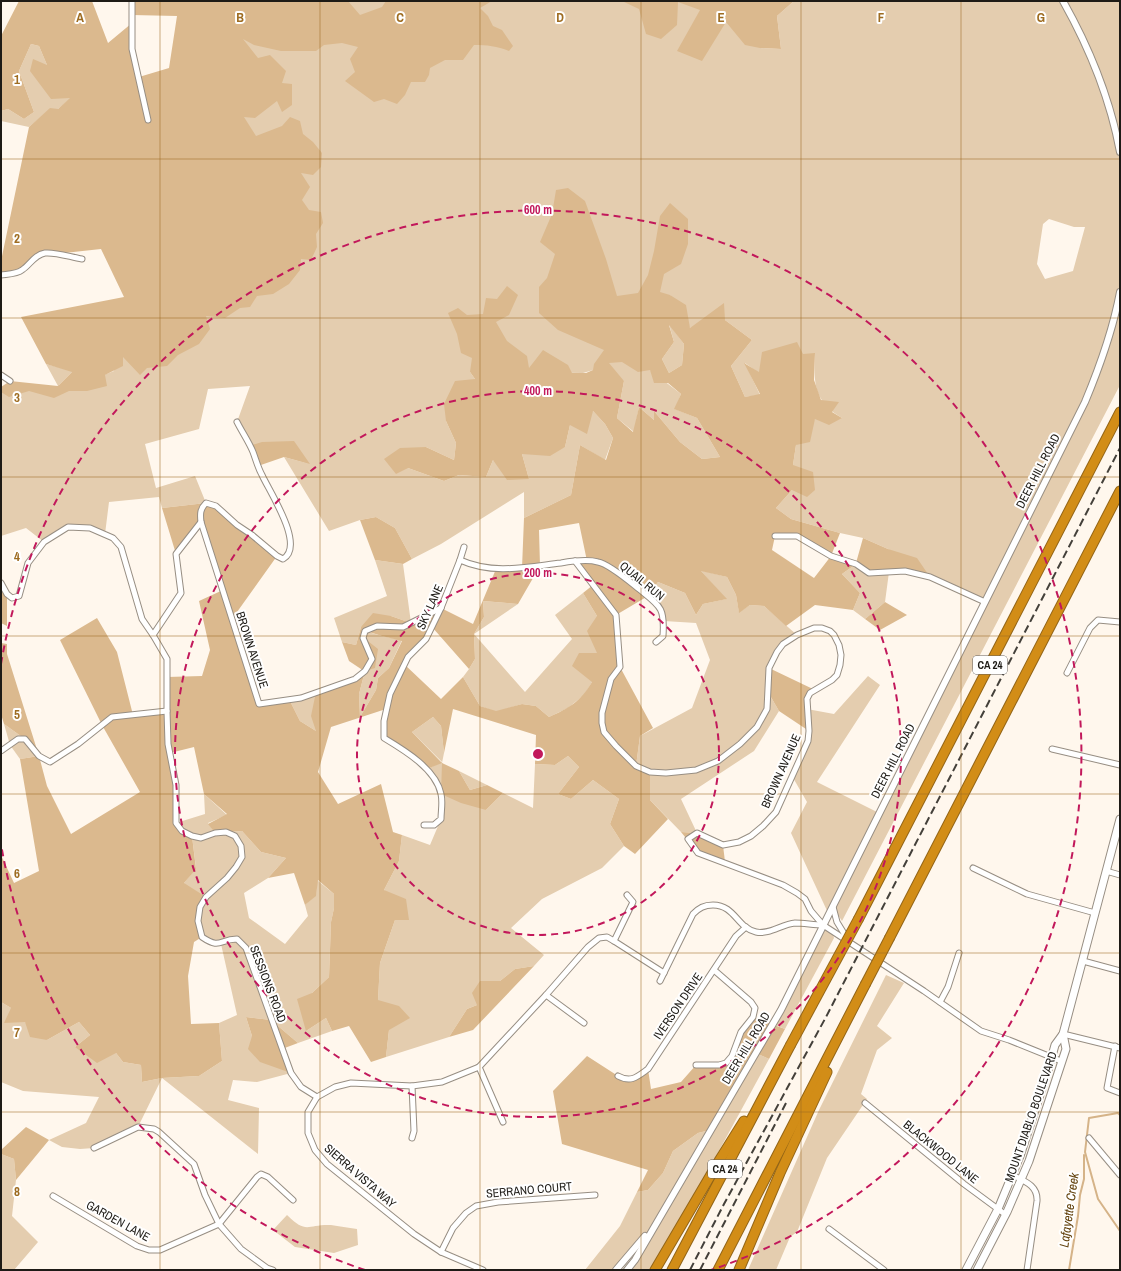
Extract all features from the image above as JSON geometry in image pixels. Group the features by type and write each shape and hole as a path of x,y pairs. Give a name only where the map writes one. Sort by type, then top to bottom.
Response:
{"highway":[{"name":"CA 24","path":"672,1270 859,918 1120,412"},
{"name":"CA 24","path":"718,1270 800,1110 845,1027 865,985 1120,491"},
{"path":"739,1270 780,1173 802,1128 845,1027"},
{"path":"655,1270 729,1145 779,1068"}],"main road":[{"name":"MOUNT DIABLO BOULEVARD","path":"966,1270 998,1209 1020,1156 1055,1045 1063,1034 1120,818"},
{"name":"MOUNT DIABLO BOULEVARD","path":"977,1270 1006,1215 1022,1180 1066,1049 1063,1034"}],"street":[{"path":"132,1 132,49 148,120"},
{"path":"1063,1 1085,41 1096,67 1116,130 1120,152"},
{"path":"1,275 22,271 36,256 44,253 82,259"},
{"name":"DEER HILL ROAD","path":"627,1270 635,1260 781,1010 1085,402 1100,366 1112,330 1120,292"},
{"path":"1,375 10,381"},
{"path":"153,635 181,593 176,554 202,522 200,512 206,503 216,506 276,556 283,559 288,554 290,548 289,536 285,520 261,474 253,452 237,422"},
{"name":"BROWN AVENUE","path":"202,522 259,704 301,698 355,679 365,671 372,659 363,638 365,631 378,626 403,627 441,608"},
{"path":"1,583 7,594 12,598 19,596 28,563 44,542 68,528 90,528 113,538 121,547 142,619 167,659 167,711 112,717 78,744 50,762 40,756 25,739 18,739 1,751"},
{"path":"775,536 797,536 831,556 856,564 869,573 905,571 930,577 985,602"},
{"name":"SKY LANE","path":"424,825 434,825 441,819 441,794 436,780 427,770 404,751 384,738 384,721 390,694 408,657 426,639 441,608 464,547"},
{"path":"460,560 472,566 485,569 511,570 575,561"},
{"name":"BROWN AVENUE","path":"575,561 616,615 620,667 611,679 602,713 604,732 636,766 650,772 666,773 696,770 718,761 740,744 756,727 767,709 769,668 783,644 797,635 814,628 822,628 830,631 834,635 840,645 841,655 837,675 832,680 810,693 808,696 808,741 776,812 751,836 739,842 723,844 697,833 688,839 698,853 783,885 797,893 805,899 811,911 823,925 848,940 981,1031 1009,1040 1061,1061"},
{"name":"QUAIL RUN","path":"575,561 598,562 620,574 660,605 664,621 663,636 656,642"},
{"path":"1067,673 1090,628 1098,620 1120,622"},
{"name":"SESSIONS ROAD","path":"167,711 168,744 176,785 176,823 182,831 192,836 201,838 215,833 226,832 235,836 241,846 242,857 236,867 227,878 206,897 200,907 198,921 202,937 212,944 221,944 228,939 237,939 246,948 291,1073 301,1087 317,1098"},
{"path":"1052,749 1120,765"},
{"path":"973,868 1027,894 1095,913"},
{"path":"1106,871 1120,874"},
{"path":"614,941 633,902 627,895"},
{"path":"660,981 693,914 700,908 709,905 717,905 727,908 746,927 756,932 767,932 795,923 823,925"},
{"path":"832,907 837,922 848,940"},
{"name":"IVERSON DRIVE","path":"618,1076 624,1080 636,1078 648,1069 736,936 746,927"},
{"path":"317,1098 335,1087 351,1083 412,1086 442,1082 479,1067 588,947 599,938 607,937 664,973"},
{"path":"940,1002 948,987 959,952"},
{"path":"1082,961 1120,971"},
{"path":"696,1065 719,1065 726,1063 732,1056 741,1032 754,1017 755,1008 751,1002 714,970"},
{"path":"546,995 584,1023"},
{"path":"1063,1034 1118,1047 1107,1088 1120,1093"},
{"path":"479,1067 503,1122"},
{"path":"412,1086 414,1131 412,1138"},
{"name":"SIERRA VISTA WAY","path":"317,1098 308,1112 308,1133 315,1150 327,1164 414,1234 441,1252 482,1270"},
{"name":"BLACKWOOD LANE","path":"865,1103 964,1184 1006,1215"},
{"path":"94,1148 138,1127 154,1129 159,1132 194,1164 205,1195 219,1224 241,1249 269,1269"},
{"path":"1089,1138 1120,1175"},
{"path":"219,1224 261,1174 268,1177 293,1200"},
{"path":"1012,1175 1036,1189 1038,1196 1027,1270"},
{"name":"SERRANO COURT","path":"441,1252 453,1228 466,1213 476,1206 498,1202 595,1195"},
{"name":"GARDEN LANE","path":"53,1196 137,1246 150,1250 160,1250 219,1224"},
{"name":"DEER HILL ROAD","path":"616,1270 655,1224"},
{"path":"830,1229 884,1270"}],"shaded area":[{"path":"19,1 92,1 108,43 132,23 132,49 139,77 169,68 177,16 132,15 132,1 348,1 360,15 382,7 386,1 492,1 480,8 488,16 493,26 502,30 513,46 509,51 492,46 474,45 463,60 445,60 430,68 429,75 425,82 411,82 405,95 397,104 384,99 374,102 345,81 355,72 350,59 358,47 342,43 324,45 316,51 281,51 254,45 243,39 258,58 270,55 286,71 282,83 292,84 292,105 282,112 277,101 255,118 244,117 256,136 282,126 290,117 300,121 303,134 313,142 322,153 321,167 313,175 301,173 310,187 302,200 309,210 321,212 323,223 316,234 317,247 311,260 301,259 300,270 289,284 273,294 257,296 250,307 240,308 225,318 206,316 210,329 199,344 178,355 167,366 147,368 140,375 123,357 123,366 105,375 107,386 87,391 69,391 54,398 29,391 9,397 1,392 1,387 10,381 58,386 72,372 46,364 21,317 124,297 101,249 55,254 44,253 22,271 1,275 1,261 29,127 50,108 58,109 70,98 51,99 30,71 33,59 47,65 39,46 31,44 19,71 34,112 24,119 8,109 1,111 1,36"},
{"path":"195,1 777,1 760,48 781,49 777,16 794,1 1120,1 1120,385 842,921 833,907 829,915 791,833 807,802 792,776 808,741 807,709 834,714 868,676 880,685 817,782 879,813 985,602 930,577 888,549 863,538 791,519 776,508 792,490 793,465 796,445 815,419 842,418 825,405 820,398 815,383 815,354 759,373 745,363 760,395 745,397 731,366 752,340 725,320 690,328 670,295 650,370 681,394 675,409 697,418 720,457 702,459 680,442 654,411 654,420 639,407 634,432 617,418 624,381 593,370 583,373 470,372 475,379 446,421 456,443 454,460 426,447 408,468 444,481 459,475 486,477 493,460 529,479 522,454 565,447 570,425 593,411 605,424 613,438 605,460 580,445 571,495 524,518 524,492 441,544 412,559 395,528 376,517 360,520 329,531 284,457 310,464 249,446 237,422 250,386 208,389 199,429 145,444 156,488 195,476 206,503 162,508 159,497 109,502 105,534 90,528 68,527 44,542 26,528 1,536 1,390 58,386 46,364 73,371 59,385 105,383 104,375 114,371","holes":["1049,219 1074,227 1085,227 1073,271 1045,279 1037,264 1043,224"]},
{"path":"622,1 794,1 777,16 781,49 760,48 745,45 726,22 702,61 677,51 700,10 678,2 677,25 661,39 646,34 639,9"},
{"path":"31,44 39,46 47,65 71,98 58,109 50,109 29,127 1,121 1,111 8,109 24,119 34,112 19,71"},
{"path":"568,188 585,201 606,259 617,296 638,293 648,275 660,216 670,203 688,219 688,244 681,264 664,274 660,292 670,295 686,305 690,328 724,303 725,320 752,340 731,366 745,397 760,394 744,363 759,372 762,352 797,342 803,354 815,353 814,380 821,400 839,402 832,412 842,418 829,425 815,419 810,442 796,445 793,465 813,472 815,490 807,497 792,490 776,508 791,519 840,533 831,556 856,563 863,538 888,549 917,558 930,577 905,571 869,573 856,564 842,574 860,593 853,610 815,605 786,626 764,606 750,605 739,613 736,595 727,577 701,571 727,599 703,604 696,615 685,593 658,582 648,596 616,615 620,667 653,728 640,736 636,766 650,772 650,800 668,819 635,854 624,846 610,824 619,799 593,780 571,799 558,794 579,767 568,756 555,765 535,764 536,735 453,709 444,753 441,726 433,717 412,732 442,763 427,769 384,738 386,709 331,727 318,772 338,804 381,784 393,832 402,835 399,861 384,890 406,899 409,920 395,920 380,963 378,1000 399,1006 410,1018 389,1030 386,1057 371,1062 349,1026 332,1031 326,1018 306,1031 297,999 312,993 329,977 331,922 334,908 334,894 318,880 316,896 305,905 294,873 268,878 286,858 261,852 242,831 215,833 208,824 227,814 204,794 194,747 170,753 176,785 176,823 192,836 196,869 184,883 206,897 198,921 202,937 194,942 188,976 191,1024 219,1023 222,1061 199,1076 162,1078 142,1082 141,1065 123,1062 116,1053 97,1063 75,1047 90,1035 79,1022 47,1040 30,1037 25,1022 4,1023 11,1008 1,1002 1,855 14,883 39,871 20,759 39,756 47,786 71,834 140,792 102,725 60,640 97,618 117,652 133,715 167,711 167,677 202,676 210,650 199,601 223,590 202,523 176,554 162,508 206,503 216,506 277,556 232,619 259,704 289,699 300,721 316,731 311,716 316,692 355,679 364,671 349,661 342,642 356,645 361,627 373,613 391,616 411,623 441,608 473,624 496,569 522,568 524,518 571,495 580,445 606,460 613,438 605,424 593,411 587,434 570,425 565,447 550,456 522,454 529,479 507,480 493,460 486,477 459,475 444,481 408,468 396,474 384,459 400,448 426,447 454,460 456,443 446,421 444,404 455,381 475,379 470,372 472,358 461,353 457,334 448,313 458,308 467,315 483,314 486,298 497,299 507,286 518,295 509,315 496,322 507,341 527,356 529,368 543,350 568,365 572,373 586,373 593,370 594,364 604,350 558,330 539,313 539,287 547,278 555,254 540,242 552,214 556,190","holes":["669,325 684,344 682,365 669,373 662,359 674,342","622,362 638,372 650,370 654,383 668,383 681,394 674,409 697,418 720,457 702,459 680,442 654,411 654,420 639,407 633,432 617,418 624,381 609,363","579,523 587,561 575,561 593,585 583,593 597,616 587,631 597,653 579,653 572,666 592,682 588,689 574,704 549,717 536,706 522,704 496,711 480,706 463,677 441,699 404,664 426,639 432,627 469,669 475,659 474,634 484,617 483,601 518,604 540,566 539,530","775,536 797,536 831,556 814,578 772,550","366,631 402,641 389,668 378,678 376,690 360,717 359,694 365,671 375,668 378,649 364,638"]},
{"path":"669,324 684,344 682,365 669,373 662,359 674,342"},
{"path":"294,441 310,464 284,457 258,466 249,446 262,442"},
{"path":"376,517 395,528 412,559 403,564 375,560 360,520"},
{"path":"375,560 403,564 411,623 391,616 361,627 356,645 342,642 334,618 387,596"},
{"path":"856,564 889,572 885,602 865,619 853,610 860,593 842,574"},
{"path":"700,570 727,577 736,595 739,612 750,605 764,606 797,635 783,644 769,668 768,692 779,711 754,751 681,799 697,833 681,832 650,800 650,772 636,766 640,736 692,708 710,660 696,623 664,621 660,605 648,596 658,582 685,593 696,615 703,604 726,599"},
{"path":"1,583 7,594 7,626 1,623"},
{"path":"583,593 597,616 597,654 592,682 585,694 568,708 549,717 536,706 522,704 496,712 480,706 463,677 475,659 474,634 525,692 572,639 555,615"},
{"path":"483,601 518,604 474,634 484,617"},
{"path":"885,602 907,615 880,630 865,619"},
{"path":"365,631 402,640 389,668 378,678 376,690 360,717 359,694 365,671 363,638"},
{"path":"1,643 7,644 7,654 39,756 25,739 4,724 1,714"},
{"path":"769,668 815,690 808,696 809,731 779,711 768,692"},
{"path":"316,692 316,731 300,721 289,699"},
{"path":"433,717 441,726 444,753 442,763 486,810 503,793 533,808 535,764 555,765 568,756 579,767 558,794 571,799 593,780 619,799 610,824 624,846 602,868 542,899 511,928 544,955 534,966 515,969 500,981 480,981 477,1005 467,1009 449,1037 386,1057 389,1030 378,1000 380,963 395,920 408,920 384,890 399,861 402,835 430,845 441,819 441,794 427,769 442,762 412,732"},
{"path":"4,724 25,739 39,756 20,759 10,745"},
{"path":"442,763 459,771 470,790 487,785 503,793 486,810 461,803 441,794"},
{"path":"459,771 487,785 470,790"},
{"path":"204,794 227,815 208,823 215,833 242,831 261,852 286,858 268,878 244,893 249,918 285,944 308,916 305,905 316,895 317,880 334,894 334,908 331,922 329,977 312,993 306,1031 326,1018 332,1031 298,1043 271,1020 246,1017 252,1036 291,1073 257,1082 233,1080 228,1100 259,1108 258,1154 162,1078 199,1076 222,1061 219,1023 237,1015 221,944 202,937 184,883 196,868 192,836 176,823 205,814"},
{"path":"681,832 697,833 723,845 725,862 698,853"},
{"path":"823,925 832,930 834,938 785,1029 773,1024"},
{"path":"534,966 473,1030 449,1037 467,1009 477,1005 472,993 480,981 500,981 515,969"},
{"path":"886,975 904,983 877,1026 892,1038 877,1050 861,1094 867,1099 827,1158 797,1232 790,1237 776,1270 748,1270 819,1110"},
{"path":"1,1002 11,1008 47,1040 79,1022 90,1035 75,1047 116,1053 123,1062 141,1065 142,1082 162,1078 138,1127 94,1148 80,1149 62,1147 49,1140 86,1123 99,1097 23,1091 1,1082"},
{"path":"246,1017 271,1020 298,1043 282,1049 291,1073 260,1062 248,1049 252,1036"},
{"path":"753,1017 785,1029 769,1059 756,1053 710,1130 698,1133 673,1151 663,1173 648,1190 637,1192 648,1170 562,1144 553,1091 587,1056 618,1076 636,1078 648,1069 651,1089 681,1082 696,1065 727,1063 741,1032"},
{"path":"756,1053 769,1059 715,1158 650,1270 627,1270 653,1227 616,1270 585,1270 620,1226 637,1192 648,1190 663,1173 673,1151 698,1133 710,1130"},
{"path":"26,1127 49,1140 16,1180 14,1159 1,1154 1,1150"},
{"path":"1,1154 14,1159 16,1180 12,1216 38,1242 14,1270 1,1270"},
{"path":"287,1215 303,1227 331,1225 357,1229 358,1245 334,1253 295,1247 273,1230"}],"waterway":[{"name":"Lafayette Creek","path":"1120,1115 1118,1113 1089,1118 1085,1152 1098,1199 1120,1231"},
{"name":"Lafayette Creek","path":"1069,1270 1080,1195 1084,1179 1084,1155"}],"railway":[{"path":"690,1270 724,1204 826,1017 1120,448"},
{"path":"700,1270 786,1103"}]}
